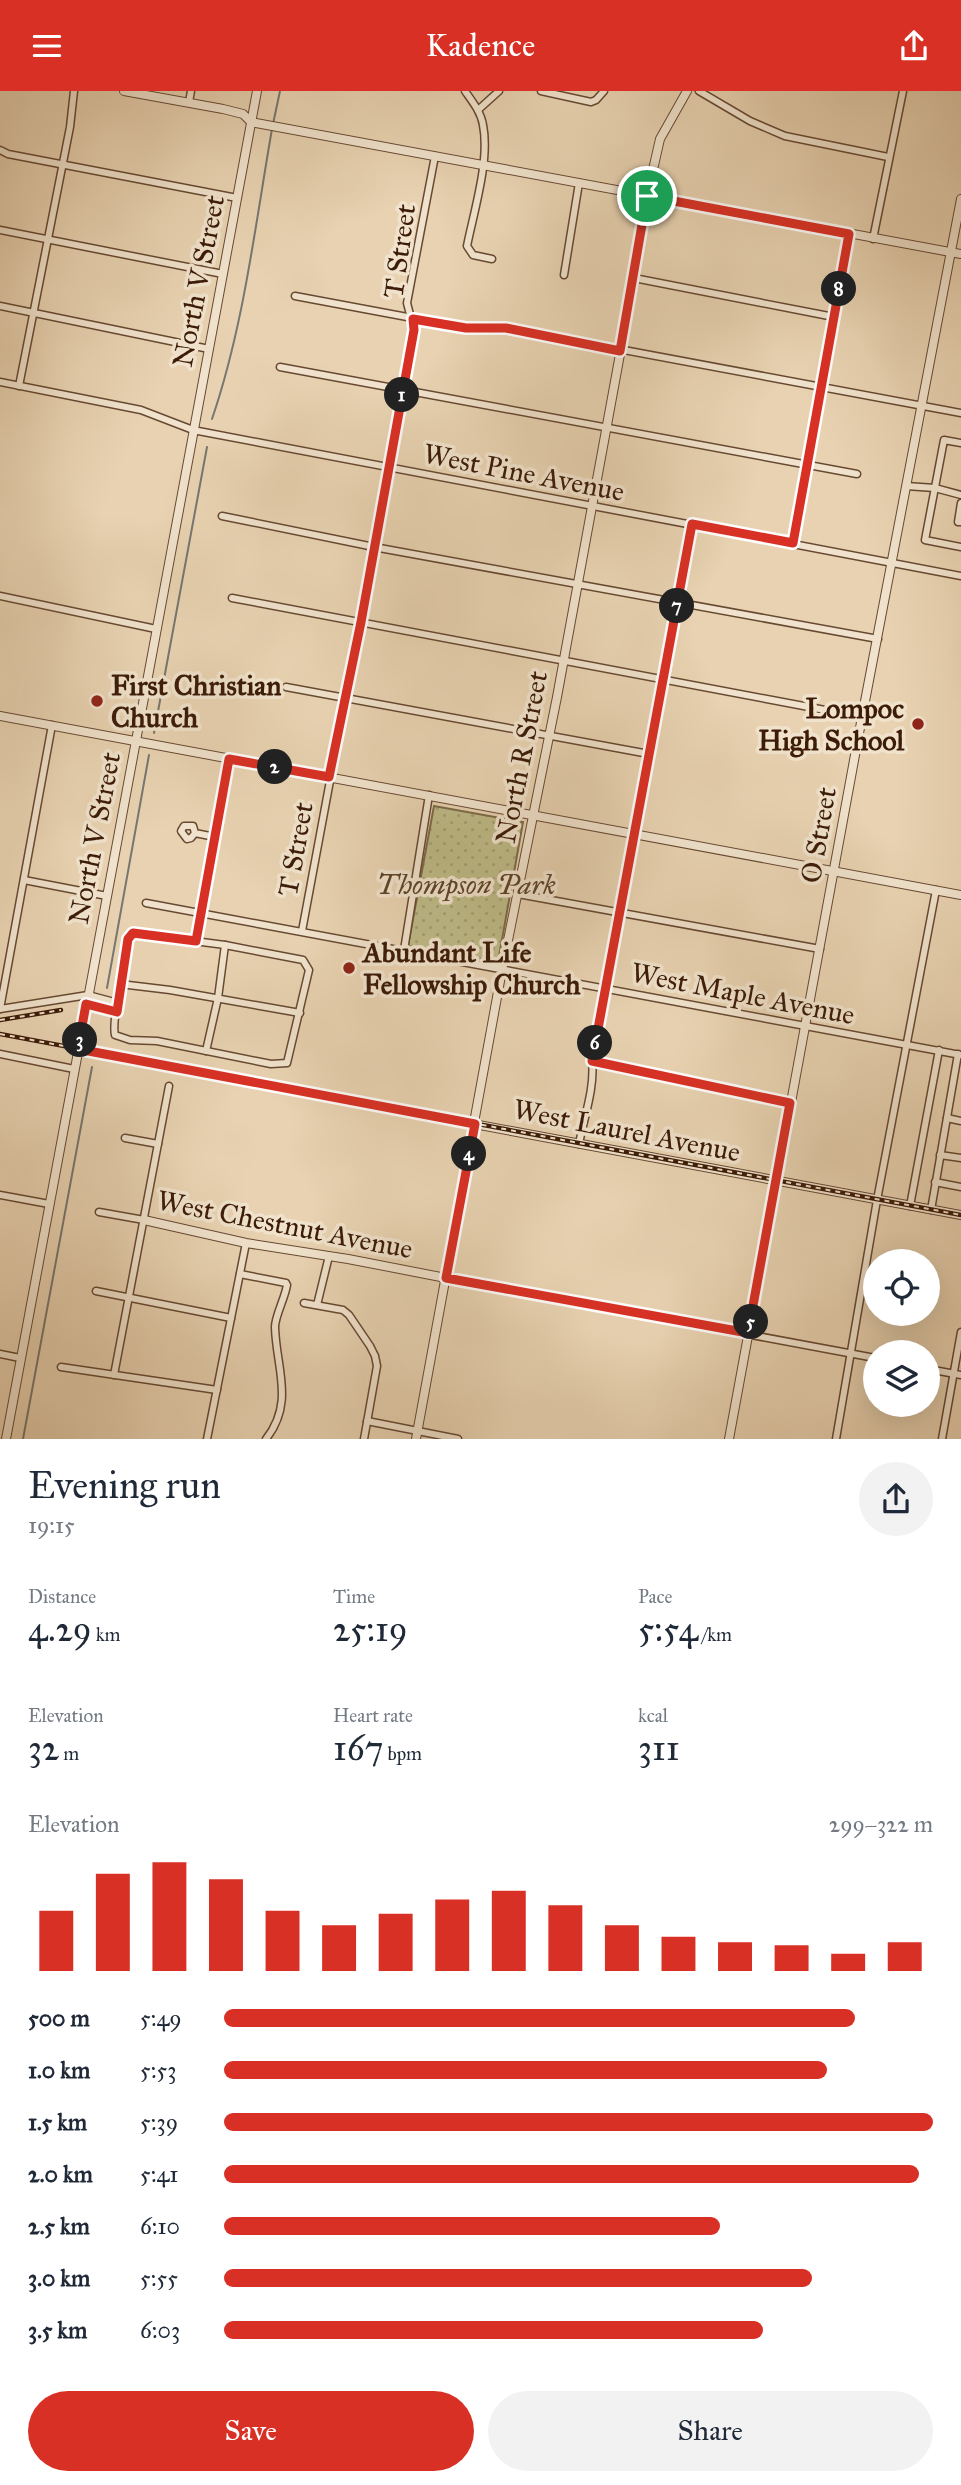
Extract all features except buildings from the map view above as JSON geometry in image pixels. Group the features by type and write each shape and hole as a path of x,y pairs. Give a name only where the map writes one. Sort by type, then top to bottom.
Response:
{"street":[{"path":"19,386 74,91"},
{"path":"124,91 243,114 256,123 961,254"},
{"path":"189,102 191,91"},
{"name":"North V Street","path":"6,1439 237,198 256,123 257,91"},
{"path":"465,91 478,110 484,131 483,165 467,246 473,255 492,259"},
{"path":"478,110 499,91"},
{"path":"541,91 591,102 604,91"},
{"name":"North R Street","path":"417,1435 502,970 550,735 607,428 647,196 660,139 687,91"},
{"path":"699,91 750,121 785,136 888,157"},
{"path":"873,239 903,91"},
{"path":"0,151 237,198"},
{"name":"T Street","path":"302,931 414,330 407,303 435,156"},
{"path":"564,275 579,184"},
{"name":"O Street","path":"729,1439 920,406 961,199"},
{"path":"0,230 223,274"},
{"path":"793,543 849,234"},
{"path":"634,278 834,317"},
{"path":"295,296 466,328 506,328 961,414"},
{"path":"0,306 209,349"},
{"path":"280,367 857,474"},
{"name":"West Pine Avenue","path":"0,382 141,410 194,430 961,576"},
{"path":"961,443 944,440 925,540 961,547"},
{"path":"906,486 935,488 961,495"},
{"path":"961,503 957,522 961,522"},
{"path":"222,516 374,547 878,639"},
{"path":"579,1144 633,834 692,524"},
{"path":"0,604 1,596 156,629"},
{"path":"232,598 862,717"},
{"path":"286,687 649,754"},
{"path":"0,716 961,895"},
{"path":"52,726 0,1009 87,1000 118,1003"},
{"path":"196,941 229,759"},
{"path":"404,950 429,795"},
{"path":"195,832 215,837"},
{"path":"24,880 107,896"},
{"path":"836,1439 853,1353 877,1200 936,890"},
{"path":"518,894 820,950"},
{"name":"West Maple Avenue","path":"146,903 201,911 502,970 960,1054"},
{"path":"133,933 196,941 303,960 309,970 287,1063 271,1065 157,1041 130,1040 118,1037 113,1031 128,939 133,933"},
{"path":"206,1051 218,998 225,945"},
{"path":"120,984 300,1013"},
{"path":"87,1000 117,1012"},
{"name":"West Laurel Avenue","path":"78,1049 961,1215"},
{"path":"910,1206 939,1050"},
{"path":"0,1054 75,1069"},
{"path":"931,1210 947,1118 958,1080 960,1054"},
{"path":"592,1061 790,1103"},
{"path":"114,1375 169,1086"},
{"path":"947,1118 961,1121"},
{"path":"125,1138 158,1144"},
{"path":"940,1155 961,1158"},
{"path":"935,1182 961,1187"},
{"path":"0,1195 49,1204"},
{"name":"West Chestnut Avenue","path":"99,1212 246,1243 863,1355"},
{"path":"207,1439 246,1243"},
{"path":"317,1305 329,1256"},
{"path":"240,1274 287,1285 275,1326 282,1406 278,1424 266,1439"},
{"path":"96,1291 231,1318"},
{"path":"304,1303 343,1310 375,1356 376,1374 364,1439"},
{"path":"942,1439 958,1374 961,1332"},
{"path":"0,1354 20,1358"},
{"path":"61,1367 217,1391"},
{"path":"940,1371 958,1374"},
{"path":"368,1421 417,1435 458,1439"}],"green space":[{"name":"Thompson Park","path":"434,806 523,822 498,962 408,946"}],"waterway":[{"path":"273,124 280,91"},
{"path":"212,419 241,312 272,129"},
{"path":"154,733 207,447"},
{"path":"107,988 149,755"},
{"path":"23,1439 92,1067"}],"railway":[{"path":"0,1020 61,1010"},
{"path":"0,1034 961,1215"}],"place":[{"name":"First Christian Church","path":"97,701"},
{"name":"Lompoc High School","path":"918,724"},
{"name":"Abundant Life Fellowship Church","path":"349,968"}],"route":[{"path":"647,196 849,234 793,543 692,524 592,1061 790,1103 748,1333 446,1278 475,1124 78,1049 86,1004 117,1012 128,939 133,933 196,941 229,759 329,777 361,622 414,330 413,319 474,329 506,328 620,351 647,196"}]}
